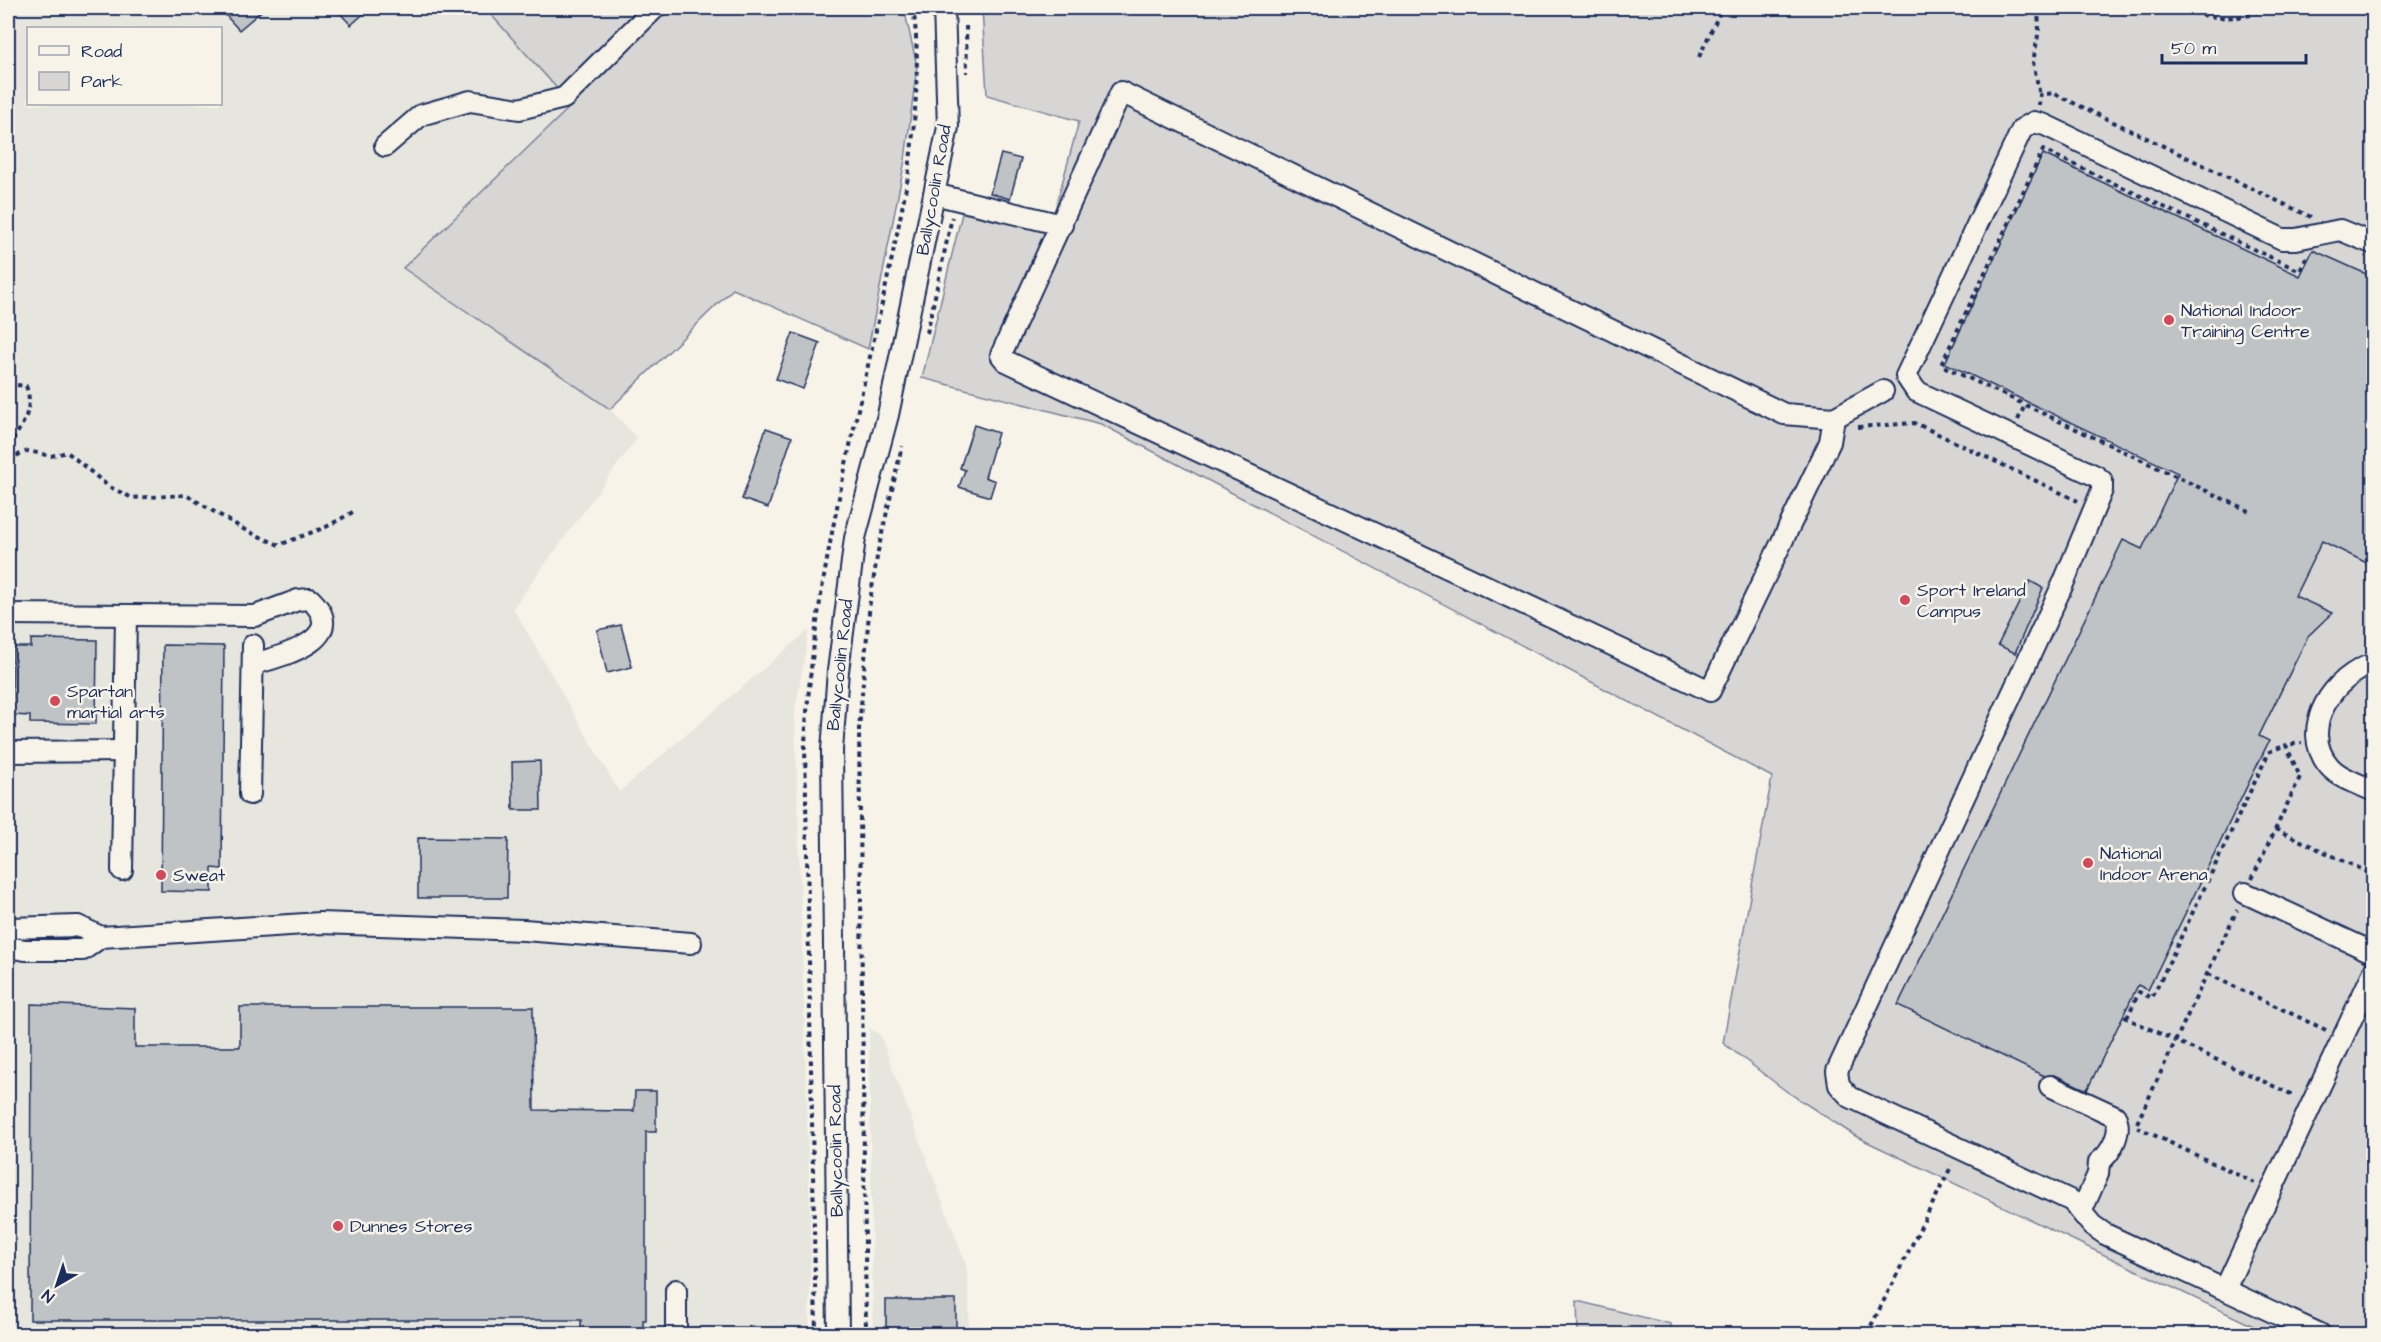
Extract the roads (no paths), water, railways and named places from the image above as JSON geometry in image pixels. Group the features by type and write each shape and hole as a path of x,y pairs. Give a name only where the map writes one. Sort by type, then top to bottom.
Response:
{"street":[{"path":"385,146 421,115 470,101 519,109 564,98 655,8"},
{"name":"Ballycoolin Road","path":"838,1335 832,750 838,671 855,538 888,415 948,127 944,8"},
{"path":"1834,418 1830,442 1710,691 1006,361 1001,355 1121,92 1784,414 1834,418 1883,391"},
{"path":"2320,1335 2105,1234 2092,1225 2082,1210 2072,1201 1850,1096 1839,1085 1838,1064 2096,509 2102,490 2102,482 2096,476 1916,391 1907,381 1906,376 2022,129 2030,123 2038,123 2282,239 2296,239 2340,230 2373,244"},
{"path":"934,194 1062,225"},
{"path":"8,614 255,616 298,600 310,599 320,608 323,622 320,634 306,647 254,654 250,794"},
{"path":"122,870 126,615"},
{"path":"2373,664 2348,674 2331,693 2320,715 2319,741 2321,752 2330,766 2373,791"},
{"path":"8,752 124,751"},
{"path":"2245,893 2373,953"},
{"path":"8,928 78,926 101,937 320,923 524,930 691,942"},
{"path":"8,947 25,950 83,950 101,937"},
{"path":"2225,1289 2373,971"},
{"path":"2050,1086 2115,1116 2119,1126 2107,1156 2099,1162 2098,1174 2082,1210"},
{"path":"676,1290 676,1335"}],"place":[{"name":"National Indoor Training Centre","path":"2169,320"},
{"name":"Sport Ireland Campus","path":"1905,600"},
{"name":"Spartan martial arts","path":"55,701"},
{"name":"National Indoor Arena","path":"2088,863"},
{"name":"Sweat","path":"161,875"},
{"name":"Dunnes Stores","path":"338,1226"}]}
